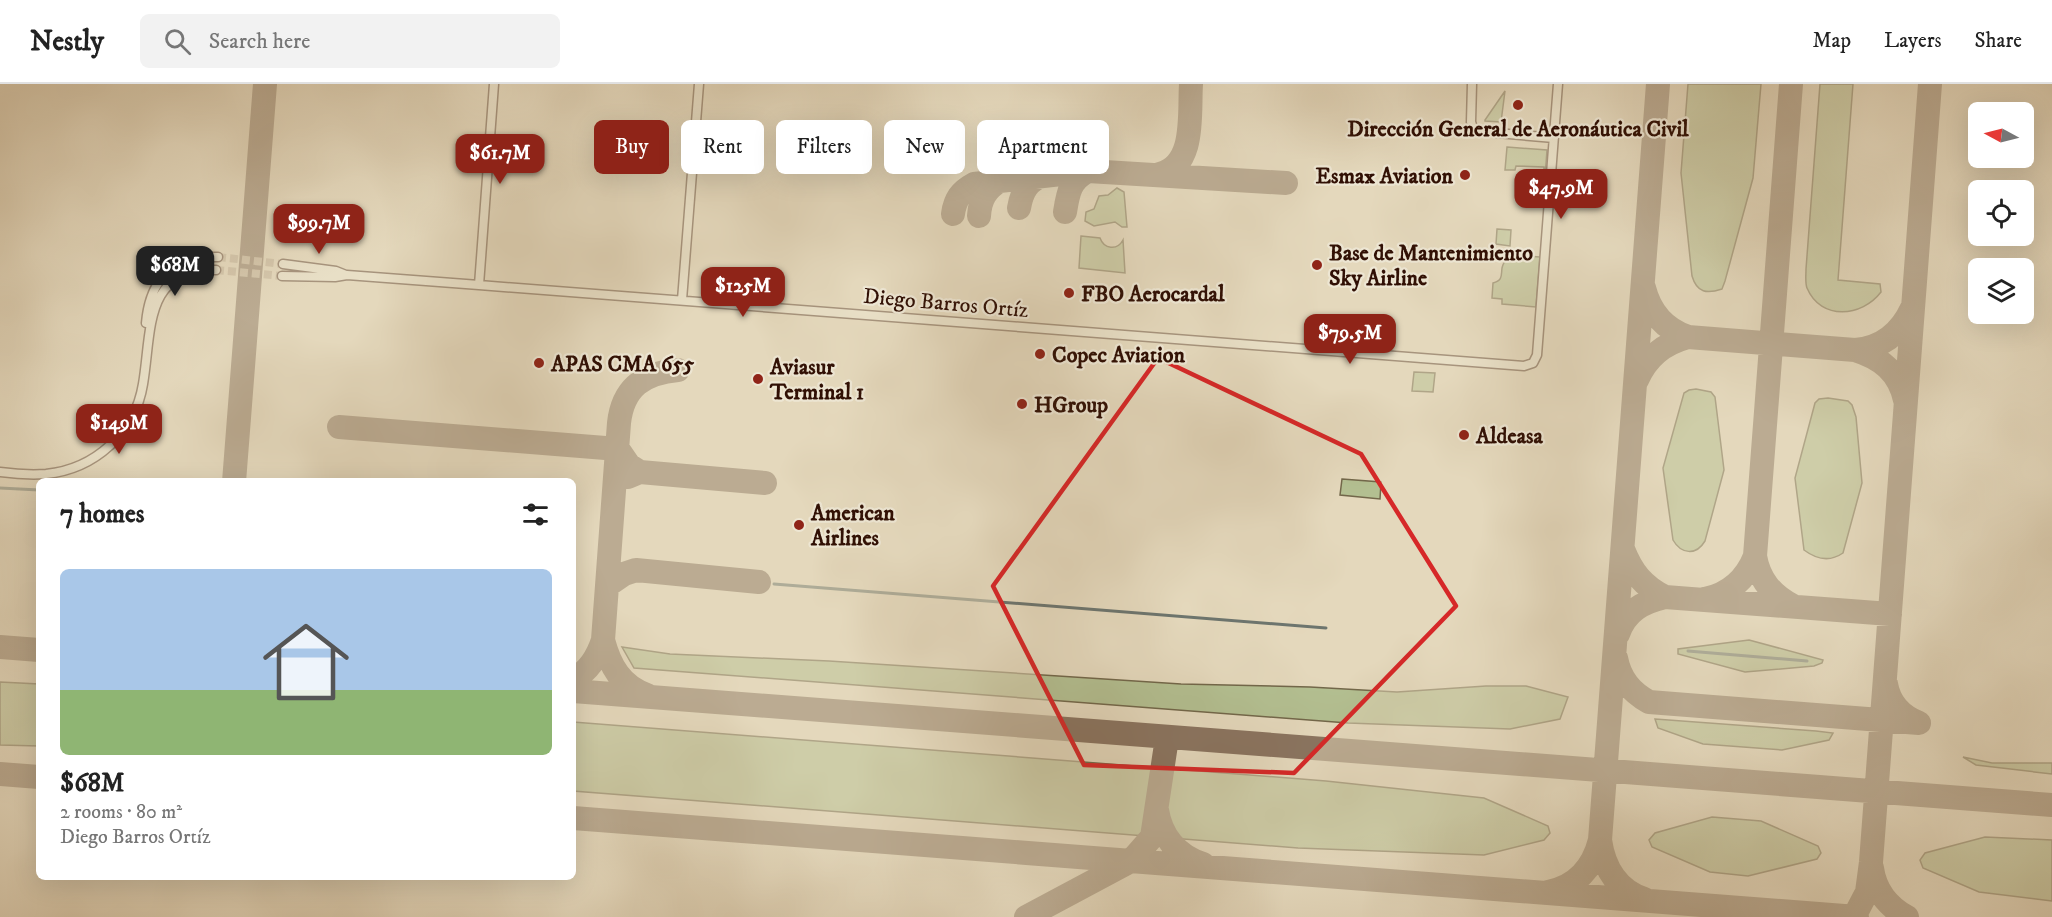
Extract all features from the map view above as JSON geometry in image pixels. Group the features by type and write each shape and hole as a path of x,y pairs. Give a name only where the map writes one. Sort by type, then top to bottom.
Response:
{"street":[{"path":"479,285 494,84"},
{"path":"682,300 699,84"},
{"path":"1472,84 1471,122 1474,131 1554,138 1558,84"},
{"name":"Diego Barros Ortíz","path":"282,276 335,277 347,275 1524,366 1533,363 1537,355 1554,138"},
{"path":"149,336 146,325 148,309 152,294 161,279 182,262 196,258 218,257"},
{"name":"Diego Barros Ortíz","path":"283,264 336,271 347,275"},
{"path":"0,472 32,474 62,471 86,463 107,448 126,427 137,406 157,301 170,282 186,272 216,270"}],"highlighted area":[{"path":"1158,358 1361,454 1456,606 1294,773 1084,765 993,586"}],"green space":[{"path":"1688,84 1761,84 1753,178 1722,289 1707,292 1697,286 1692,276 1681,173"},
{"path":"1820,84 1853,84 1838,280 1880,284 1881,292 1863,307 1842,312 1822,306 1813,299 1806,284"},
{"path":"1505,91 1501,122 1485,121 1485,120"},
{"path":"1507,147 1547,150 1545,177 1544,167 1516,166 1515,170 1505,170"},
{"path":"1117,188 1124,192 1127,227 1122,227 1115,222 1094,226 1085,221 1086,212 1094,209 1099,196 1108,195"},
{"path":"1497,229 1511,230 1510,246 1496,244"},
{"path":"1081,236 1100,238 1104,244 1111,247 1117,246 1123,240 1125,273 1079,268"},
{"path":"1509,255 1540,257 1536,307 1502,304 1502,299 1492,298 1493,283 1500,279 1503,264"},
{"path":"1414,372 1435,373 1433,392 1412,391"},
{"path":"1696,389 1711,392 1715,397 1724,470 1705,541 1697,549 1689,551 1680,548 1673,540 1663,468 1684,393"},
{"path":"1819,399 1848,401 1852,405 1856,417 1862,483 1843,553 1833,558 1813,556 1804,550 1795,478 1815,403"},
{"path":"1342,479 1381,482 1380,499 1340,495"},
{"path":"1749,640 1823,660 1822,663 1814,666 1745,672 1678,654 1678,649"},
{"path":"622,647 670,654 829,661 1181,684 1397,692 1486,686 1526,686 1568,697 1560,719 1510,729 1348,723 634,668"},
{"path":"0,682 36,684 36,746 0,745"},
{"path":"1655,719 1833,733 1829,740 1782,750 1703,744 1658,728"},
{"path":"576,722 1326,781 1484,798 1548,826 1550,833 1544,840 1484,855 1298,848 576,791"},
{"path":"1963,757 1992,763 2052,763 2052,774 1976,765"},
{"path":"1712,817 1761,821 1818,846 1821,853 1817,859 1748,876 1710,872 1652,847 1649,840 1655,833"},
{"path":"1985,837 2052,840 2052,901 1979,892 1923,868 1920,860 1925,853"}],"waterway":[{"path":"0,488 36,490"},
{"path":"774,584 1326,628"},
{"path":"1688,651 1807,661"}],"taxiway":[{"path":"234,478 265,84"},
{"path":"1160,174 1172,169 1180,160 1185,149 1190,123 1191,84"},
{"path":"1548,892 1567,886 1582,875 1593,859 1600,840 1658,84"},
{"path":"1705,599 1714,597 1736,584 1747,572 1755,556 1791,84"},
{"path":"1854,917 1867,892 1871,862 1930,84"},
{"path":"953,214 959,196 974,184 1088,171 1286,183"},
{"path":"1065,212 1071,188 1084,174"},
{"path":"1019,208 1022,196 1030,183 1045,175"},
{"path":"979,216 985,195 1001,180"},
{"path":"1644,288 1650,305 1659,318 1679,334 1688,337"},
{"path":"1855,350 1874,346 1890,337 1908,317 1912,308"},
{"path":"1637,380 1651,358 1671,343 1688,337 1855,350 1873,357 1888,368 1898,382 1905,400"},
{"path":"647,695 630,686 618,674 603,640 619,423 625,400 637,384 655,374 678,370"},
{"path":"339,427 618,449 629,465 640,472"},
{"path":"628,477 640,472 765,483"},
{"path":"1623,549 1639,578 1665,597"},
{"path":"1755,556 1763,579 1768,586 1793,606"},
{"path":"608,585 624,574 636,570 759,582"},
{"path":"1618,634 1626,619 1636,609 1665,597 1890,614"},
{"path":"576,678 592,663 603,640"},
{"path":"0,647 36,650"},
{"path":"1616,658 1627,684 1649,702 1919,723 1897,708 1886,684"},
{"path":"576,691 2052,805"},
{"path":"1026,917 1131,861 1152,837 1167,738"},
{"path":"0,774 36,777"},
{"path":"1157,810 1162,828 1172,844 1185,856 1203,864"},
{"path":"576,818 1857,917"},
{"path":"1600,840 1605,860 1613,877 1626,890 1644,899"},
{"path":"1872,868 1883,897 1907,917"}],"tunnel":[{"path":"218,257 283,264"},
{"path":"216,270 282,276"}],"place":[{"name":"Dirección General de Aeronáutica Civil","path":"1518,105"},
{"name":"Esmax Aviation","path":"1465,175"},
{"name":"Base de Mantenimiento Sky Airline","path":"1317,265"},
{"name":"FBO Aerocardal","path":"1069,293"},
{"name":"Copec Aviation","path":"1040,354"},
{"name":"APAS CMA 655","path":"539,363"},
{"name":"Aviasur Terminal 1","path":"758,379"},
{"name":"HGroup","path":"1022,404"},
{"name":"Aldeasa","path":"1464,435"},
{"name":"American Airlines","path":"799,525"}]}
